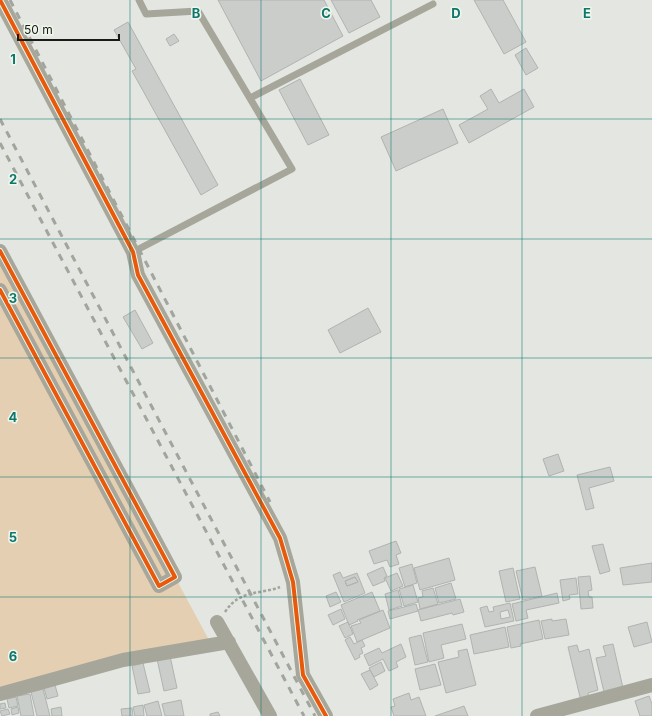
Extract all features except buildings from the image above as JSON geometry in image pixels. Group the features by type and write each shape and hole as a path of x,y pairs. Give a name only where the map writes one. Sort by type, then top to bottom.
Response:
{"street":[{"path":"0,0 133,252 138,275 280,538 293,582 303,675 326,716"},
{"path":"0,251 175,577 159,586 0,290"},
{"path":"217,622 230,642 270,716"},
{"path":"0,694 123,660 230,642"},
{"path":"537,716 652,685"}],"lane":[{"path":"133,252 292,169 198,11 146,14 139,0"},
{"path":"250,98 433,4"}],"path":[{"path":"217,622 233,602 240,597 277,588 293,582"}],"shaded area":[{"path":"0,252 210,642 0,698"}],"railway":[{"path":"10,0 270,502"},
{"path":"0,119 315,716"},
{"path":"0,143 304,716"}],"cycle path":[{"path":"0,0 133,252 138,275 280,538 293,582 303,675 326,716"},
{"path":"0,251 175,577 159,586 0,290"}]}
